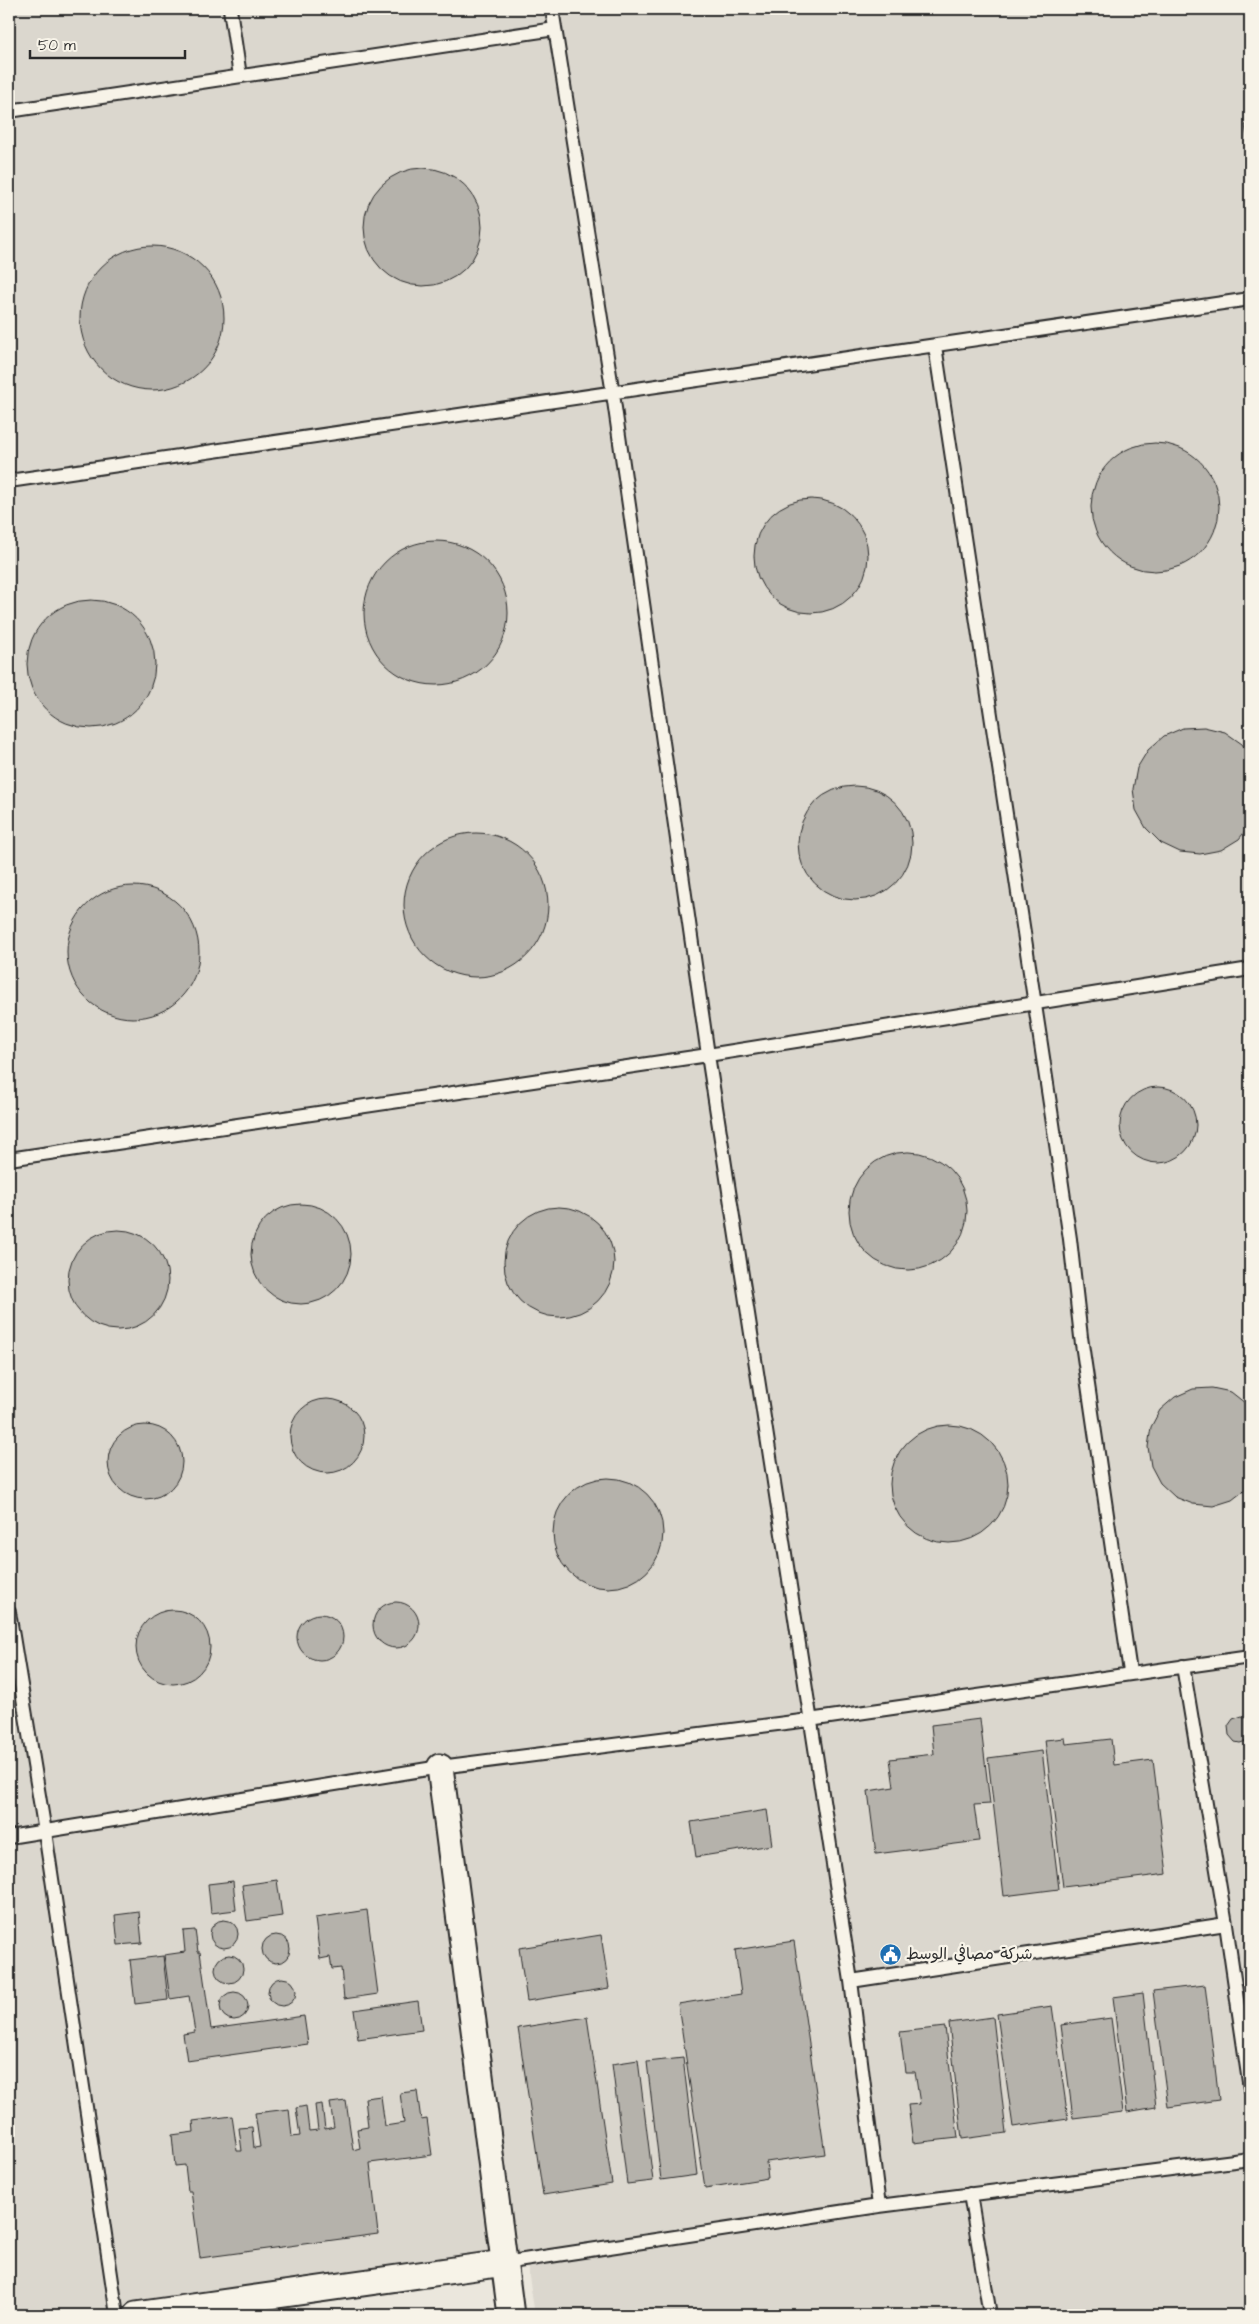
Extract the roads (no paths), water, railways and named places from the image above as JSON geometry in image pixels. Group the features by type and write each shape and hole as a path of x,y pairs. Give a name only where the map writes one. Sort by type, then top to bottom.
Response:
{"street":[{"path":"440,1767 511,2315"},
{"path":"136,2315 504,2263"}],"lane":[{"path":"230,9 240,76"},
{"path":"552,9 613,394 708,1055 809,1720 851,1981 878,2206"},
{"path":"9,111 555,29"},
{"path":"9,480 613,394 1250,299"},
{"path":"935,346 1067,1220 1081,1337 1130,1672"},
{"path":"9,1159 708,1055 1250,969"},
{"path":"9,1612 45,1832 117,2315"},
{"path":"9,1837 440,1767 809,1720 1130,1672 1250,1657"},
{"path":"1183,1666 1226,1924 1250,2089"},
{"path":"851,1981 1226,1924"},
{"path":"504,2263 878,2206 1250,2158"},
{"path":"970,2194 990,2315"}],"place":[{"name":"شركة مصافي الوسط","path":"890,1954"}]}
